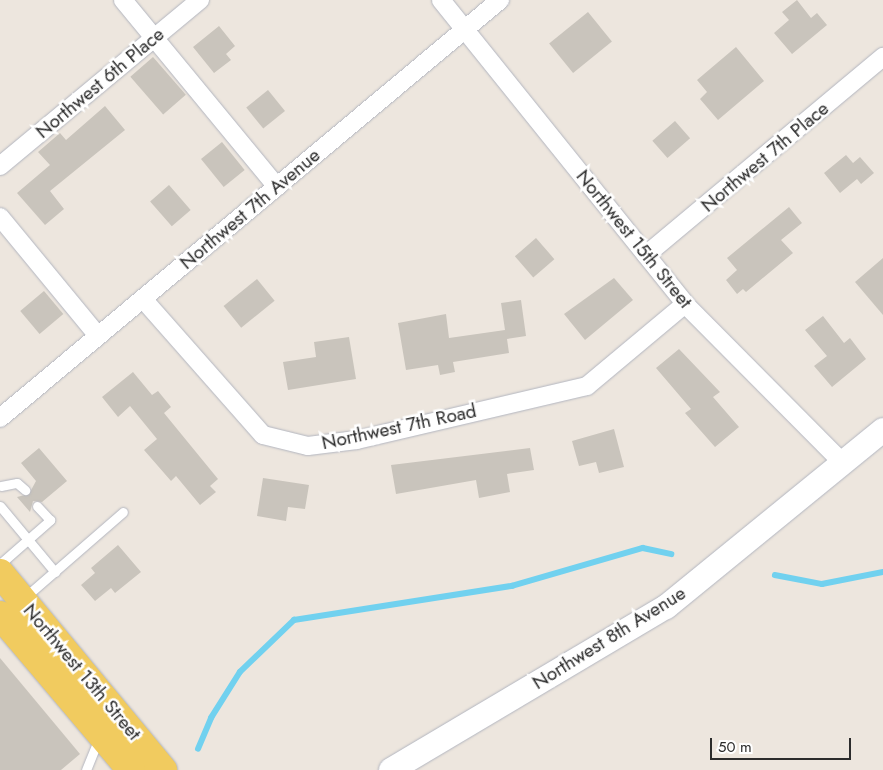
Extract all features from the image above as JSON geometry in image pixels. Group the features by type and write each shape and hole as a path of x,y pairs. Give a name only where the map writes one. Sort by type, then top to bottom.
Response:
{"main road":[{"name":"Northwest 13th Street","path":"0,574 11,607 97,730 131,770"},
{"name":"Northwest 13th Street","path":"11,607 163,770"}],"street":[{"path":"123,0 278,187"},
{"name":"Northwest 6th Place","path":"0,166 200,0"},
{"name":"Northwest 15th Street","path":"441,0 685,304 844,463"},
{"name":"Northwest 7th Avenue","path":"0,418 500,0"},
{"name":"Northwest 7th Place","path":"646,256 883,57"},
{"path":"0,217 98,336"},
{"name":"Northwest 7th Road","path":"143,299 264,435 308,446 357,440 586,386 685,304"},
{"name":"Northwest 8th Avenue","path":"391,770 666,607 883,430"}],"lane":[{"path":"0,486 17,484 25,490"},
{"path":"0,506 55,572"},
{"path":"0,564 50,520 37,506"},
{"path":"11,607 55,572 123,512"},
{"path":"86,770 98,744 97,730"}],"building":[{"path":"797,0 811,18 817,13 827,25 792,54 774,33 789,20 782,12"},
{"path":"588,12 612,42 573,73 549,43"},
{"path":"219,26 235,46 226,54 231,60 214,73 193,47"},
{"path":"736,47 764,81 718,120 700,99 707,92 697,80"},
{"path":"153,57 186,95 163,114 130,77"},
{"path":"268,90 285,111 263,129 246,108"},
{"path":"105,106 125,130 50,191 64,209 45,225 17,193 50,165 38,152 60,133 66,140"},
{"path":"675,121 690,138 667,158 652,141"},
{"path":"222,142 245,170 224,187 201,159"},
{"path":"846,155 853,163 860,157 874,173 861,184 857,179 840,193 824,173"},
{"path":"169,185 191,210 172,226 150,201"},
{"path":"789,207 802,223 781,240 793,253 746,292 743,289 737,294 726,280 737,270 727,258"},
{"path":"536,238 554,259 533,278 515,256"},
{"path":"883,258 883,315 855,282"},
{"path":"614,278 633,300 585,340 564,314"},
{"path":"257,279 275,301 241,328 224,306"},
{"path":"44,291 63,314 40,334 20,311"},
{"path":"521,300 526,336 507,339 509,353 453,362 455,372 440,375 438,365 406,370 398,323 446,314 449,338 505,330 501,303"},
{"path":"823,316 844,343 850,338 866,359 832,387 814,366 827,356 805,330"},
{"path":"349,337 356,379 288,390 283,362 316,357 314,342"},
{"path":"679,349 720,392 713,397 739,427 715,447 685,413 691,409 656,368"},
{"path":"133,372 152,395 158,391 171,407 164,413 218,479 210,486 216,492 200,505 176,476 171,481 144,450 157,439 130,406 118,417 102,397"},
{"path":"614,429 624,467 599,473 596,462 579,466 572,441"},
{"path":"39,448 67,481 42,502 33,501 30,512 17,497 29,494 36,481 21,463"},
{"path":"530,448 534,470 507,474 510,492 479,498 476,480 396,494 391,465"},
{"path":"263,478 309,485 305,509 288,507 286,521 257,516"},
{"path":"118,545 141,572 115,593 111,588 95,601 81,585 95,573 91,568"},
{"path":"0,658 80,754 61,770 0,770"}],"waterway":[{"path":"198,749 211,718 240,672 294,620 512,586 643,548 671,554"},
{"path":"775,575 822,584 883,572"}]}
